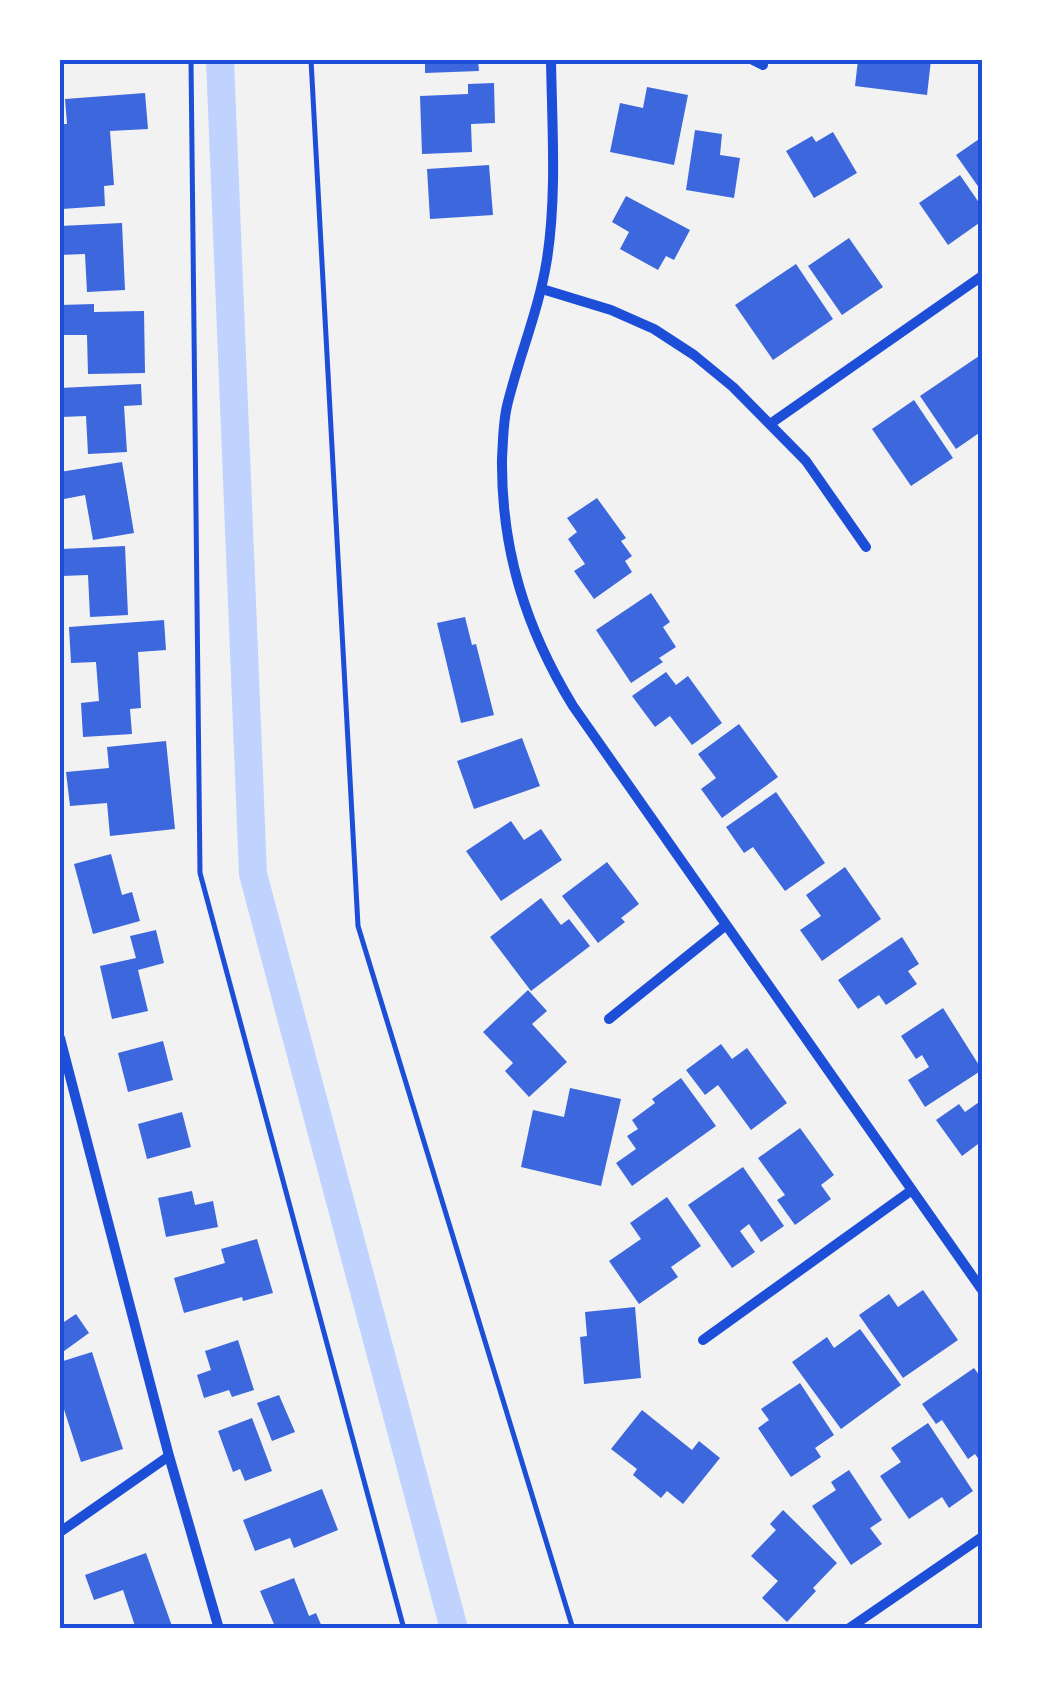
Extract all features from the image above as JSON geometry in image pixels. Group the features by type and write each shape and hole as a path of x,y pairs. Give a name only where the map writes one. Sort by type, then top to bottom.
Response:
{"street":[{"path":"552,60 551,233 542,289 506,408 503,436 502,489 508,542 531,626 552,670 584,721 982,1290"},
{"path":"770,424 982,276"},
{"path":"542,289 611,310 654,329 694,355 734,387 806,461 866,547"},
{"path":"609,1019 726,925"},
{"path":"60,1038 218,1629"},
{"path":"703,1340 912,1190"},
{"path":"60,1532 169,1456"},
{"path":"848,1629 982,1537"}],"path":[{"path":"192,60 200,873 404,1629"},
{"path":"312,60 358,926 572,1629"}],"building":[{"path":"425,60 478,60 479,71 425,73"},
{"path":"858,60 931,60 927,95 855,86"},
{"path":"494,83 495,123 471,124 472,152 422,154 420,96 468,94 468,84"},
{"path":"647,87 688,95 674,165 610,152 620,103 643,108"},
{"path":"145,93 148,129 110,131 114,185 104,186 105,206 62,209 60,124 67,124 65,99"},
{"path":"695,130 722,134 720,155 740,158 734,198 686,190"},
{"path":"833,132 857,173 814,198 786,151 812,136 816,142"},
{"path":"982,137 982,192 956,155"},
{"path":"489,165 493,215 430,219 427,169"},
{"path":"960,175 982,207 982,221 948,245 919,203"},
{"path":"626,196 690,230 674,260 666,256 658,270 620,249 629,232 612,222"},
{"path":"122,223 125,290 87,292 85,254 60,255 60,226"},
{"path":"849,238 883,287 842,315 808,266"},
{"path":"796,264 833,319 773,360 735,305"},
{"path":"94,304 94,312 144,311 145,373 88,374 87,335 61,335 60,305"},
{"path":"982,354 982,431 956,449 920,396"},
{"path":"141,384 142,405 124,406 127,452 88,454 86,416 61,417 60,388"},
{"path":"914,400 953,458 911,486 872,429"},
{"path":"122,462 134,533 93,540 85,495 64,499 60,472"},
{"path":"597,498 626,538 621,541 632,556 625,561 632,572 594,599 574,571 585,564 568,539 577,532 567,518"},
{"path":"125,546 128,615 90,617 88,575 62,576 61,549"},
{"path":"651,593 670,622 663,627 676,647 659,658 663,662 631,683 596,630"},
{"path":"465,617 494,715 461,723 437,623"},
{"path":"164,620 166,650 138,652 141,708 130,709 132,734 83,737 81,703 99,701 96,662 71,663 69,627"},
{"path":"666,672 676,685 688,676 722,723 692,745 670,716 655,727 632,696"},
{"path":"739,724 778,777 722,818 701,789 716,778 698,754"},
{"path":"522,738 540,786 474,809 457,761"},
{"path":"166,741 175,829 110,836 107,803 70,806 66,772 109,768 107,747"},
{"path":"776,792 825,863 785,891 753,847 744,853 726,827"},
{"path":"511,821 524,840 541,829 562,860 501,901 466,851"},
{"path":"111,854 122,895 132,892 140,921 93,934 74,864"},
{"path":"607,862 639,904 621,918 625,922 598,943 562,896"},
{"path":"845,867 881,919 822,961 800,930 821,916 806,895"},
{"path":"541,898 561,925 569,919 590,946 531,991 490,937"},
{"path":"156,930 164,963 138,970 148,1011 112,1019 100,966 136,958 130,936"},
{"path":"902,937 919,964 908,971 917,984 886,1005 879,995 858,1009 838,980"},
{"path":"528,990 547,1011 532,1024 567,1062 529,1097 505,1071 513,1063 483,1032"},
{"path":"943,1008 982,1070 925,1107 908,1080 929,1067 922,1055 916,1059 901,1036"},
{"path":"163,1041 173,1080 128,1092 118,1053"},
{"path":"721,1044 732,1059 747,1048 787,1103 751,1130 718,1085 705,1095 686,1070"},
{"path":"681,1078 716,1126 632,1186 616,1163 636,1149 627,1136 638,1129 632,1120"},
{"path":"570,1088 621,1099 601,1186 521,1167 533,1110 564,1117"},
{"path":"982,1100 982,1141 962,1156 936,1120 959,1104 965,1112"},
{"path":"182,1112 191,1147 147,1159 138,1124"},
{"path":"800,1128 834,1175 821,1185 831,1199 795,1225 777,1200 785,1195 758,1158"},
{"path":"743,1167 784,1226 761,1242 749,1224 740,1231 755,1252 732,1268 688,1205"},
{"path":"192,1191 195,1205 213,1201 218,1227 166,1237 158,1198"},
{"path":"667,1197 701,1246 671,1267 678,1277 639,1304 609,1261 641,1239 630,1223"},
{"path":"257,1239 273,1293 184,1313 174,1278 225,1263 221,1249"},
{"path":"923,1290 958,1340 903,1378 859,1315 889,1294 898,1307"},
{"path":"635,1307 641,1378 584,1384 580,1337 587,1336 585,1312"},
{"path":"76,1314 89,1333 60,1354 60,1316 64,1322"},
{"path":"860,1329 901,1385 841,1429 792,1362 827,1337 834,1348"},
{"path":"238,1340 254,1390 232,1397 229,1390 204,1398 197,1375 211,1370 205,1351"},
{"path":"92,1352 123,1449 81,1462 60,1397 60,1362"},
{"path":"974,1368 982,1379 982,1464 975,1454 968,1459 942,1420 936,1424 922,1404"},
{"path":"800,1383 834,1435 815,1448 821,1457 791,1477 758,1428 769,1420 761,1409"},
{"path":"279,1395 295,1432 272,1441 257,1403"},
{"path":"642,1410 692,1450 699,1441 720,1458 683,1504 667,1491 661,1498 633,1475 637,1469 611,1449"},
{"path":"252,1418 272,1471 245,1481 240,1469 233,1472 218,1431"},
{"path":"928,1423 973,1491 949,1508 942,1497 909,1519 880,1476 901,1462 891,1448"},
{"path":"849,1470 882,1520 870,1528 882,1544 851,1565 812,1506 836,1490 831,1482"},
{"path":"322,1489 338,1530 294,1548 290,1538 255,1551 243,1520"},
{"path":"783,1510 837,1563 787,1622 762,1598 778,1581 751,1556 776,1530 770,1524"},
{"path":"146,1553 173,1629 136,1629 123,1590 94,1600 85,1575"},
{"path":"294,1578 309,1616 316,1613 322,1627 276,1629 260,1591"}],"waterway":[{"path":"220,60 253,874 454,1629"}]}
